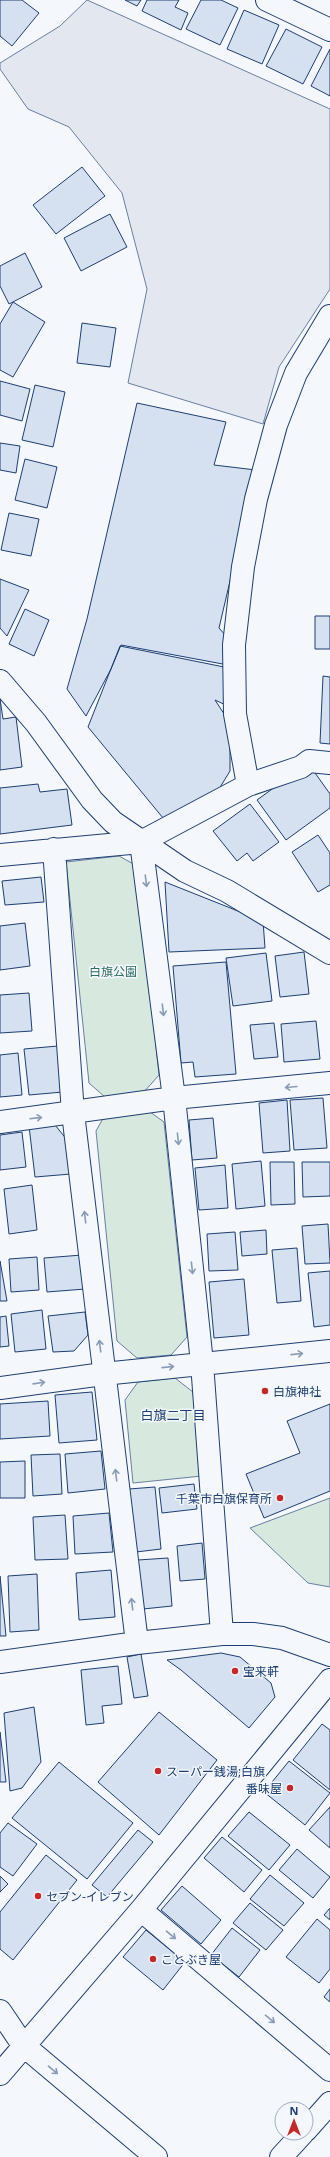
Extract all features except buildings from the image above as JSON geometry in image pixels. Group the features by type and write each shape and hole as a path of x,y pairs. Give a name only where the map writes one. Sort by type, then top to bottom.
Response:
{"street":[{"path":"267,0 330,30"},
{"path":"248,785 235,714 234,645 243,567 256,500 276,425 296,373 330,316"},
{"path":"0,681 36,723 92,800 113,822 185,871 227,891 330,953"},
{"path":"0,855 142,842 248,785 301,767 309,761 330,763"},
{"path":"142,842 174,1098 202,1363 222,1634"},
{"path":"54,849 73,1113 103,1374 137,1643"},
{"path":"0,1122 174,1098 330,1088"},
{"path":"0,1388 103,1374 330,1351"},
{"path":"0,1662 137,1643 222,1634 253,1634 282,1638 330,1655"},
{"path":"0,2074 23,2045 141,1910 330,1680"},
{"path":"141,1910 330,2070"},
{"path":"0,2011 23,2045 156,2157"},
{"path":"314,2121 330,2104"},
{"path":"281,2157 296,2141"}],"green space":[{"name":"白旗公園","path":"119,856 137,866 159,1075 144,1092 105,1097 89,1083 66,862"},
{"path":"146,1109 164,1122 187,1337 171,1355 137,1358 117,1341 96,1131 106,1113"},
{"path":"175,1378 193,1392 202,1476 133,1483 125,1400 138,1382"},
{"path":"330,1498 330,1587 308,1583 250,1528"}],"shaded area":[{"path":"87,0 330,109 330,289 279,367 263,424 128,383 147,289 122,193 69,127 28,109 0,69 0,63 60,26"}],"place":[{"name":"白旗神社","path":"265,1391"},
{"name":"千葉市白旗保育所","path":"280,1498"},
{"name":"宝来軒","path":"235,1671"},
{"name":"スーパー銭湯;白旗","path":"158,1771"},
{"name":"番味屋","path":"290,1788"},
{"name":"セブン-イレブン","path":"38,1896"},
{"name":"ことぶき屋","path":"153,1959"}],"district":[{"name":"白旗二丁目","path":"173,1415"}]}
